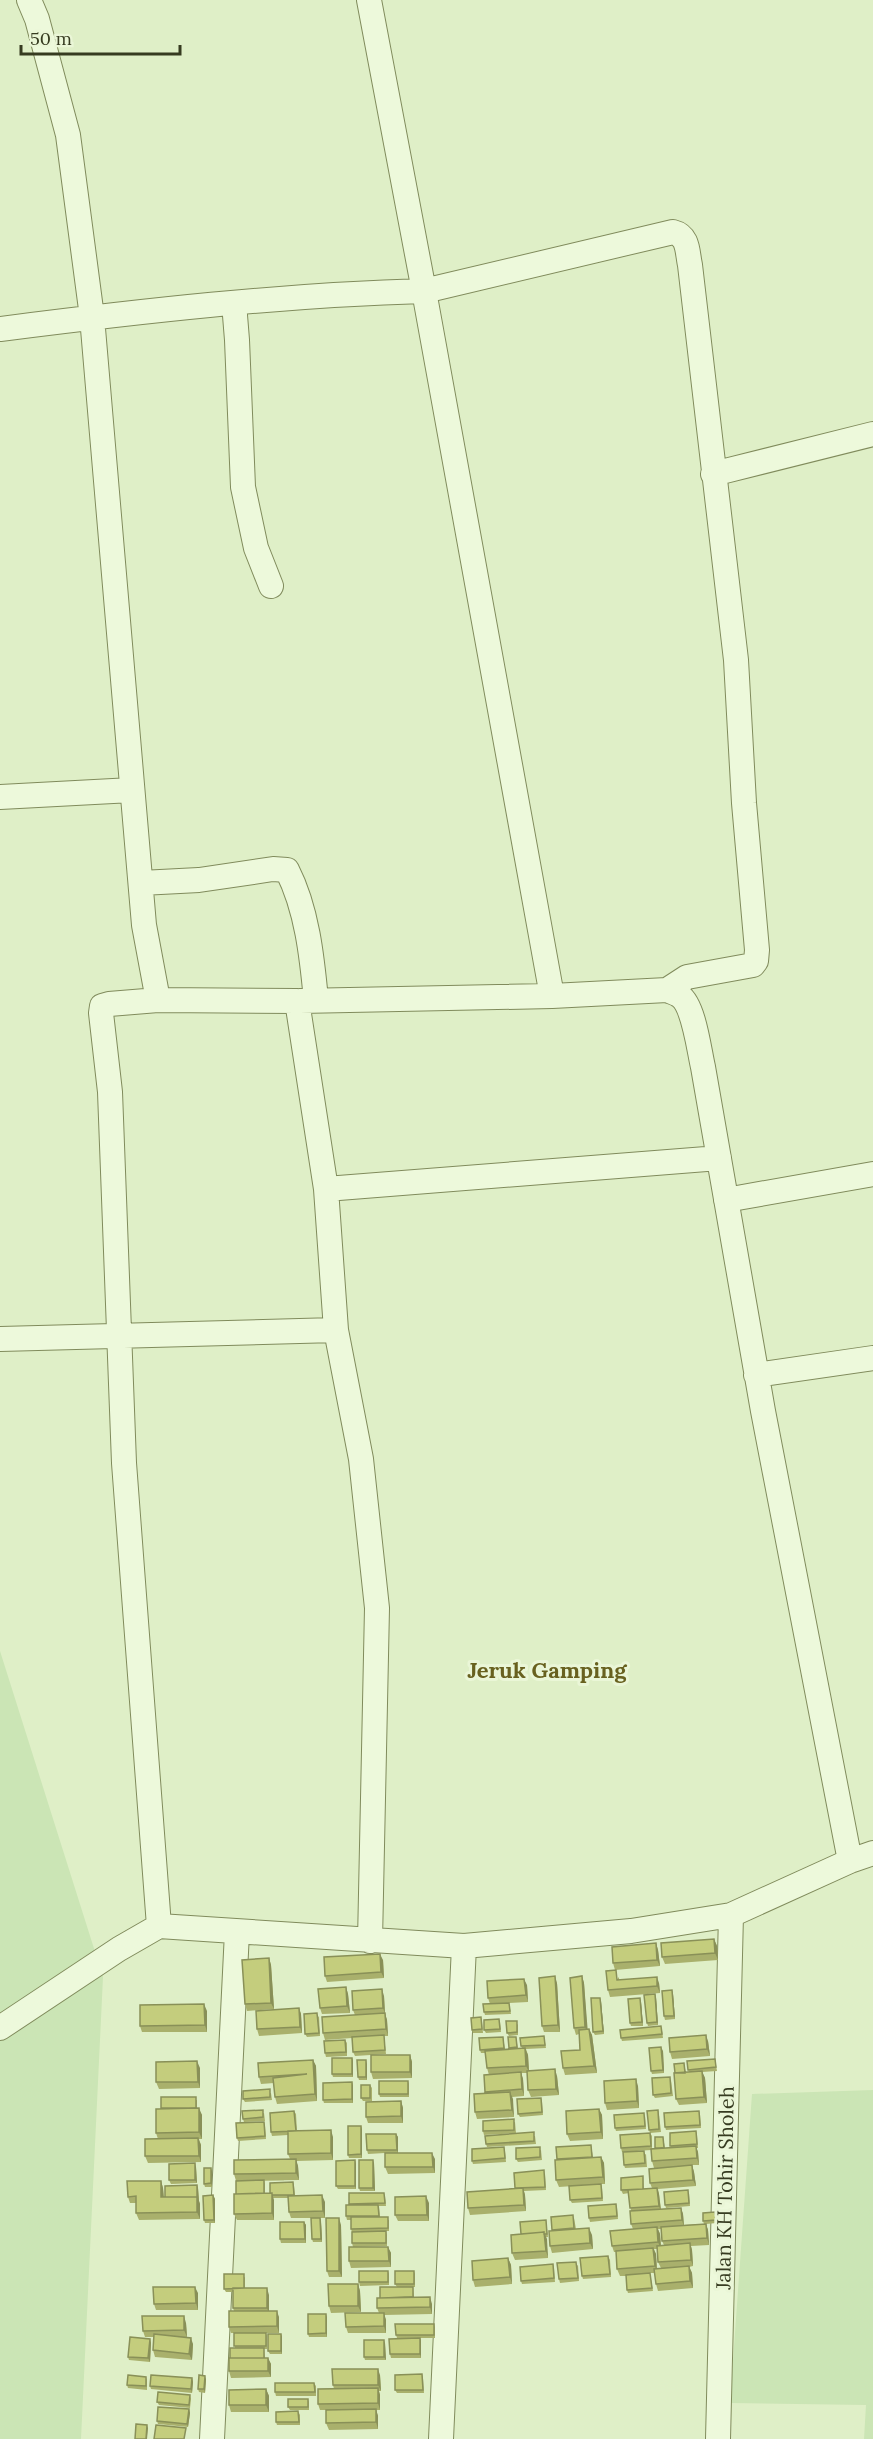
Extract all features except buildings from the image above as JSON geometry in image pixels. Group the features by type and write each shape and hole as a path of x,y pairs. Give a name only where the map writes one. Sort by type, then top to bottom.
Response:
{"street":[{"path":"29,0 37,19 68,135 92,317 144,924 158,1000"},
{"path":"369,0 552,996"},
{"path":"0,329 234,303 347,293 424,291 673,232 680,234 685,240 690,265 736,660 756,961 753,965 743,968 687,977 667,990"},
{"path":"234,303 243,487 256,548 271,586"},
{"path":"713,474 873,435"},
{"path":"0,797 132,790"},
{"path":"141,883 199,880 273,869 287,870 293,882 311,950 306,1000 326,1189 336,1330 361,1459 377,1608 370,1941"},
{"path":"149,1931 123,1463 110,1092 101,1013 102,1006 109,1004 158,1000 552,996 667,990 681,996 693,1025 703,1067 756,1376 850,1861"},
{"path":"326,1189 719,1158"},
{"path":"726,1200 873,1174"},
{"path":"0,1339 336,1330"},
{"path":"756,1376 873,1358"},
{"path":"0,2028 149,1931 236,1942 370,1941 464,1956 631,1931 731,1924 850,1861 873,1853"},
{"name":"Jalan KH Tohir Sholeh","path":"718,2439 731,1924"},
{"path":"212,2439 236,1942"},
{"path":"441,2439 464,1956"}],"green space":[{"path":"0,1651 103,1977 81,2439 0,2439"},
{"path":"873,2090 873,2439 864,2439 866,2405 730,2403 752,2094"}],"district":[{"name":"Jeruk Gamping","path":"547,1670"}]}
